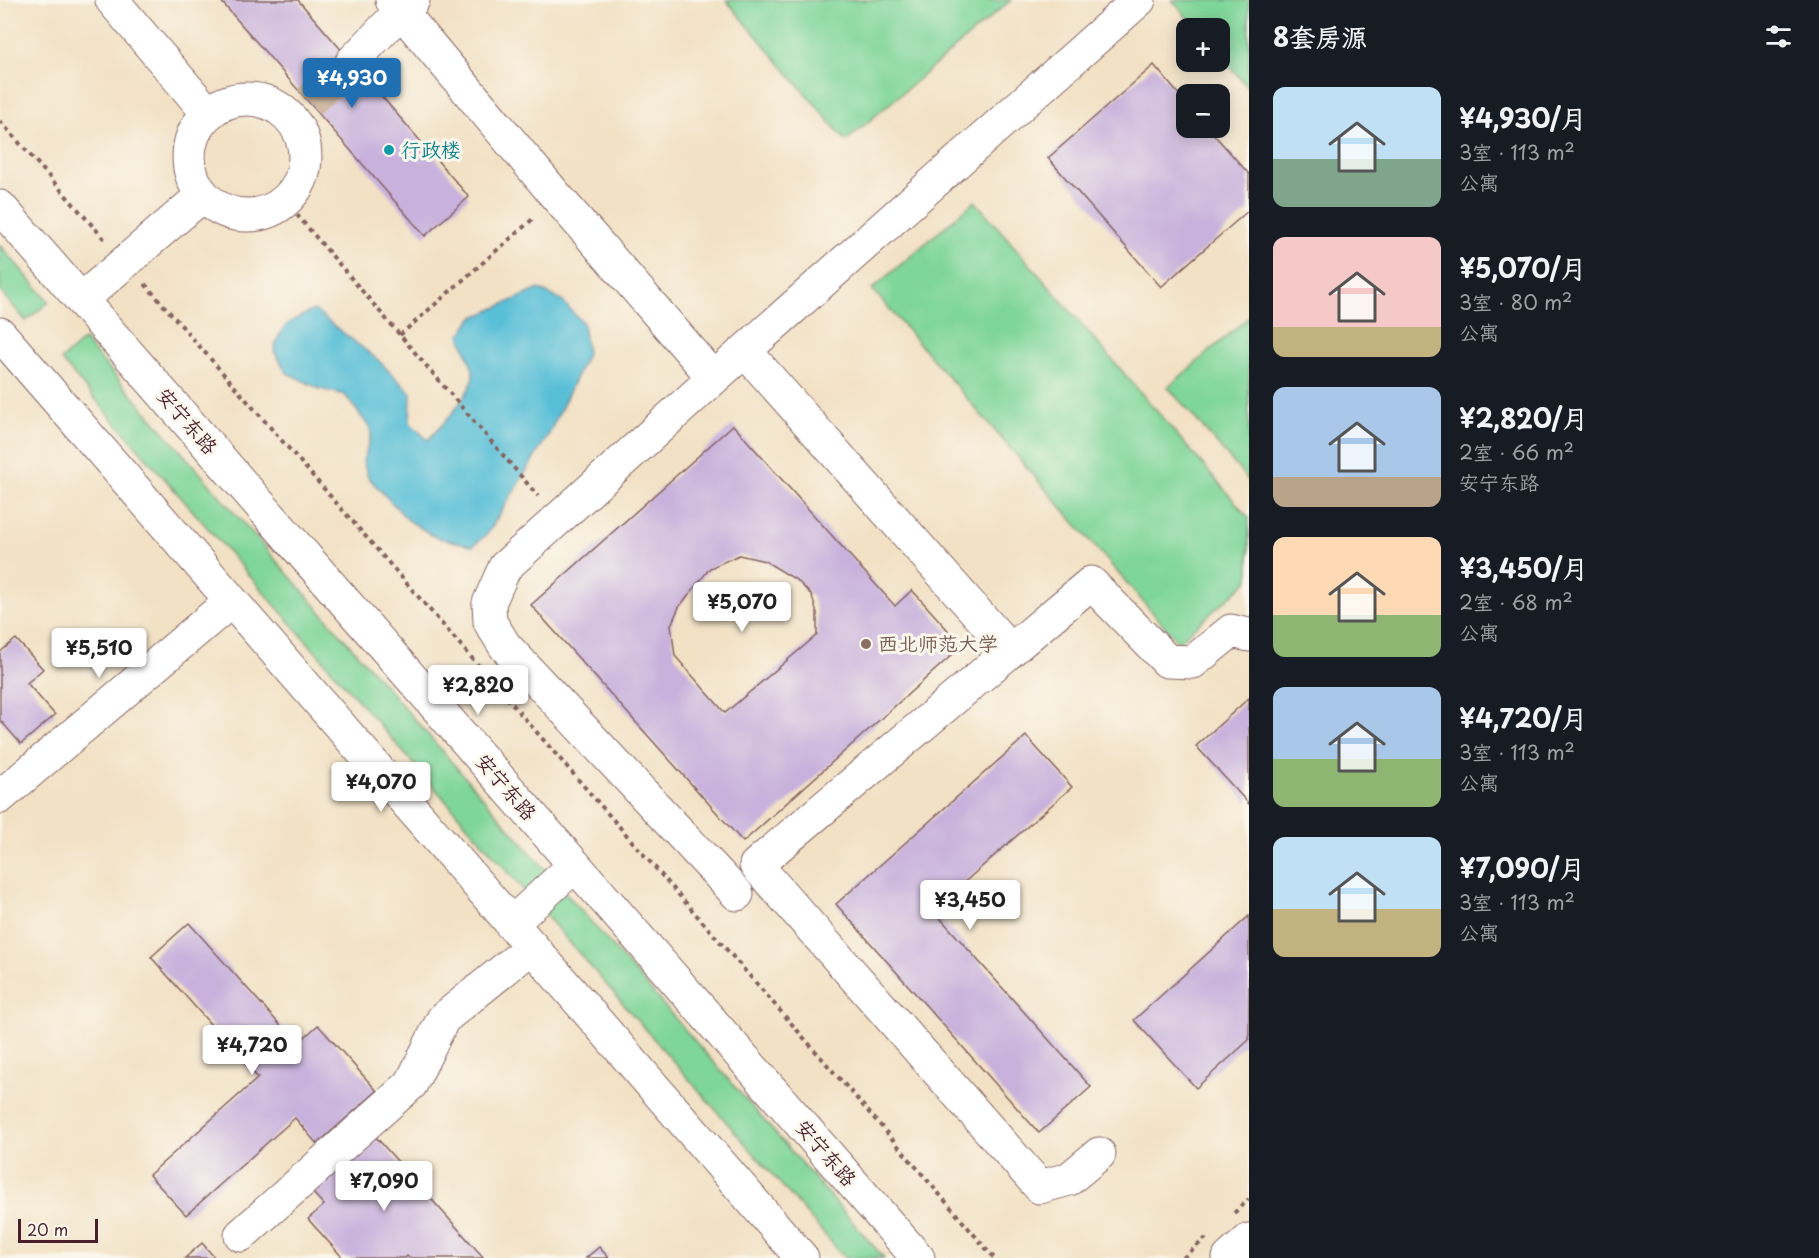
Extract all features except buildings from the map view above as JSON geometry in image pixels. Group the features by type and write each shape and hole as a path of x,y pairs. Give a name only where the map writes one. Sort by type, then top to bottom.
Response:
{"main road":[{"path":"112,0 208,113"},
{"path":"737,894 505,646 490,622 489,603 504,567 1139,0"},
{"path":"352,62 402,4 557,197 714,378"},
{"path":"251,98 300,110 305,161 299,183 285,201 265,212 243,215 221,209 203,195 191,175 188,152 195,130 208,113 228,101 251,98"},
{"path":"81,300 203,195"},
{"name":"安宁东路","path":"0,207 918,1258"},
{"path":"0,334 802,1258"},
{"path":"745,351 1010,650"},
{"path":"1099,1154 1069,1179 1040,1187 756,865 1091,583 1167,661 1193,662 1232,631 1249,635"},
{"path":"0,797 231,601"},
{"path":"241,1235 411,1084 443,1019 521,935 575,865"},
{"path":"1229,1258 1249,1240"}],"path":[{"path":"0,121 994,1258"},
{"path":"400,335 557,197"},
{"path":"285,201 526,482"}],"green space":[{"path":"726,0 1011,0 846,141"},
{"path":"1172,0 1249,0 1249,89 1230,67 1230,18 1187,18"},
{"path":"975,201 1249,518 1249,580 1178,642 872,289"},
{"path":"0,245 49,302 26,321 0,291"},
{"path":"1249,317 1249,481 1168,387"},
{"path":"84,340 884,1258 845,1258 61,360"}],"water":[{"path":"539,289 561,300 583,323 587,354 549,434 488,533 473,546 435,537 408,520 368,477 363,461 371,435 370,428 345,395 320,389 287,373 274,351 279,335 287,324 314,310 378,360 411,393 410,423 428,440 463,399 472,380 472,368 460,335 472,318"}],"tunnel":[{"path":"309,102 352,62"}],"place":[{"name":"行政楼","path":"389,150"},
{"name":"西北师范大学","path":"866,644"}]}
